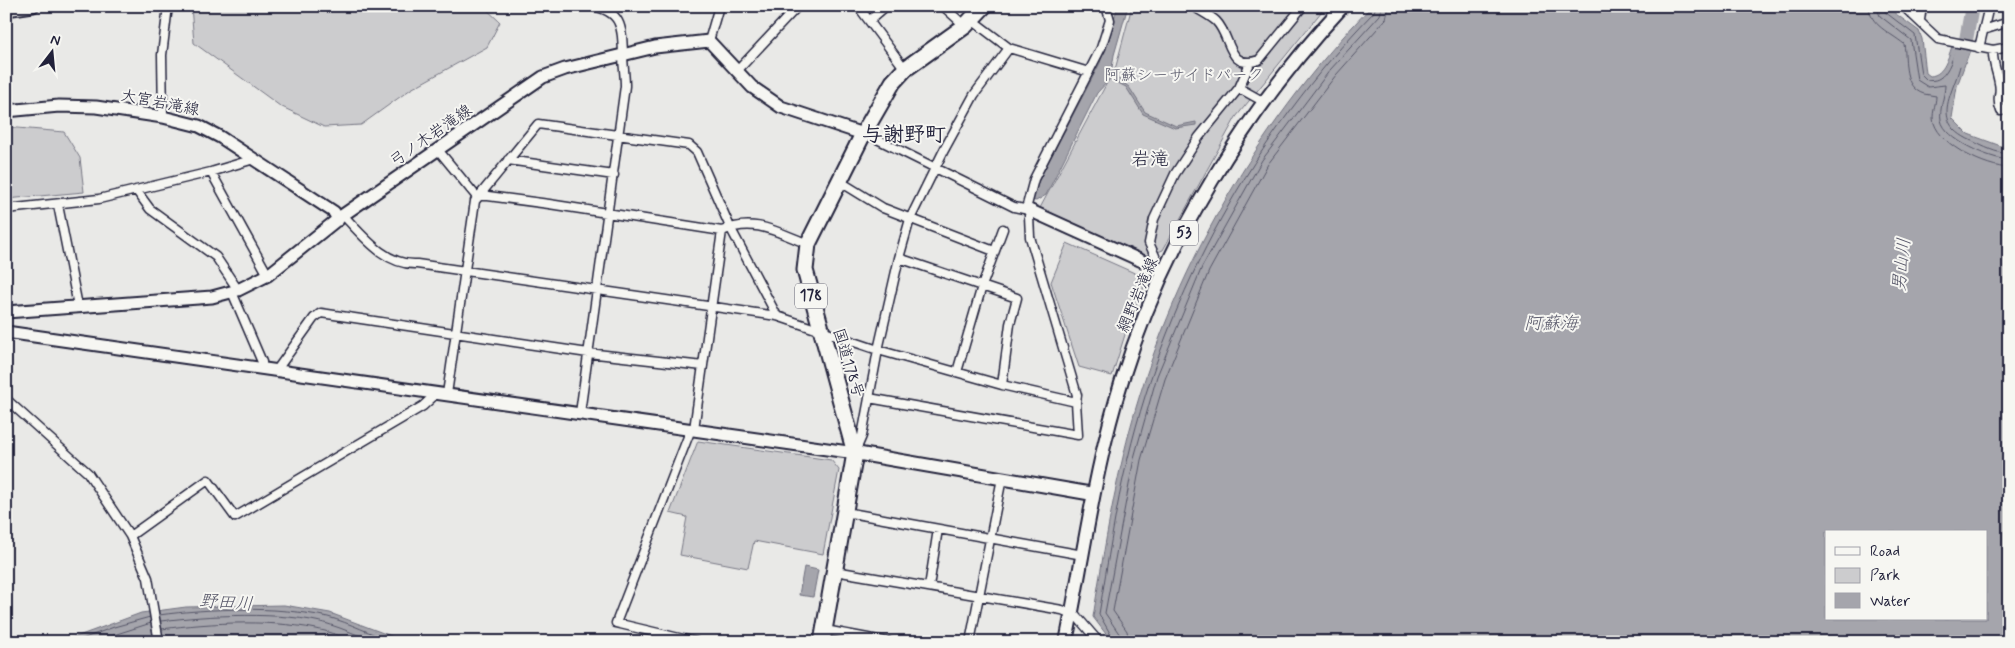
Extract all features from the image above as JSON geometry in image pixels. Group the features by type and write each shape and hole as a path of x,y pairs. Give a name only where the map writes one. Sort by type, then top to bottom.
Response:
{"highway":[{"name":"国道178号","path":"823,636 855,453 820,331 805,270 808,244 863,134 893,82 905,69 968,23 984,6"}],"main road":[{"path":"6,10 33,6"},
{"name":"網野岩滝線","path":"1066,642 1093,494 1122,379 1164,272 1201,199 1246,126 1302,52 1343,6"},
{"path":"709,41 752,87 781,107 863,134"},
{"name":"弓ノ木岩滝線","path":"6,312 212,297 235,291 268,275 341,218 543,77 565,69 623,57 655,47 709,41"},
{"name":"大宮岩滝線","path":"6,111 59,106 96,107 163,117 199,126 254,159 341,218"},
{"path":"1029,210 1164,272"},
{"path":"6,332 855,453 1093,494"}],"street":[{"path":"163,117 162,56 168,6"},
{"path":"580,413 625,86 623,38 619,23 614,14 605,8 591,6"},
{"path":"709,41 719,6"},
{"path":"737,71 798,6"},
{"path":"858,6 905,69"},
{"path":"870,20 886,6"},
{"path":"943,6 1009,48 1089,72"},
{"path":"869,398 1078,435 1077,395 1030,237 1029,210 1034,179 1101,48 1110,20 1106,6"},
{"path":"1192,6 1216,21 1233,54 1238,59 1250,63 1259,60 1287,23 1303,6"},
{"path":"1903,6 1938,39 1993,50 2009,47"},
{"path":"1920,20 1922,6"},
{"path":"1975,47 1983,30 1989,6"},
{"path":"1983,30 2009,22"},
{"path":"855,453 862,436 878,350 910,219 935,167 974,95 1009,48"},
{"path":"1993,50 1992,58 2000,83 1996,101 2001,111 2009,109"},
{"path":"1155,256 1150,243 1154,220 1175,174 1199,137 1239,88 1250,63"},
{"path":"1239,88 1257,98"},
{"path":"130,536 208,480 235,517 442,394 456,332 476,196 538,124 689,145 697,152 730,227 776,316"},
{"path":"863,134 873,137 1014,207 1029,210"},
{"path":"439,151 476,196"},
{"path":"6,209 58,205 99,199 211,172 254,159"},
{"path":"508,160 614,175"},
{"path":"211,172 268,275"},
{"path":"839,181 883,208 994,251"},
{"path":"136,190 150,209 216,257 235,291 262,362 262,369"},
{"path":"476,196 488,196 608,213 722,231 730,227 756,224 808,244"},
{"path":"58,205 78,306"},
{"path":"341,218 378,251 407,265 465,271 776,316 878,350 1002,385 1076,402"},
{"path":"957,372 982,286 1003,229"},
{"path":"696,642 616,623 692,429 722,231"},
{"path":"899,258 1017,298 1010,324 1002,385"},
{"path":"276,371 314,318 321,314 456,332 588,353 703,366"},
{"path":"6,399 88,473 130,536 150,585 159,642"},
{"path":"970,642 1002,478"},
{"path":"845,512 1083,555"},
{"path":"929,587 938,529"},
{"path":"835,570 1062,610 1072,613 1098,642"},
{"path":"823,636 889,642"}],"green space":[{"path":"191,6 483,6 500,22 487,47 411,89 361,125 324,127 280,106 194,43"},
{"name":"阿蘇シーサイドパーク","path":"1132,6 1326,6 1236,117 1163,250 1147,256 1040,208 1116,66"},
{"path":"6,127 64,132 80,158 84,192 6,199"},
{"path":"1067,243 1139,275 1144,287 1128,325 1112,376 1079,367 1051,282"},
{"path":"698,441 831,460 839,470 823,554 754,541 748,568 680,555 687,517 670,513"}],"water":[{"path":"1118,6 1128,6 1114,55 1111,74 1129,87 1145,112 1176,126 1196,122 1196,125 1175,128 1143,114 1126,87 1110,79 1097,93 1046,195 1036,201 1031,200 1038,182 1100,63"},
{"name":"阿蘇海","path":"1372,6 1885,6 1919,31 1922,39 1926,73 1930,76 1943,69 1953,44 1970,50 1957,86 1952,118 1968,134 2009,149 2009,642 1112,642 1093,617 1110,517 1123,457 1140,394 1161,333 1187,273 1217,215 1251,158 1288,105 1328,54"},
{"path":"804,567 818,570 813,597 799,595"},
{"path":"284,605 330,613 407,642 62,642 141,613 186,607"}],"waterway":[{"name":"男山川","path":"1959,59 1966,40 1972,6"}],"district":[{"name":"与謝野町","path":"904,135"},
{"name":"岩滝","path":"1150,159"}],"water label":[{"name":"野田川","path":"226,603"}]}
